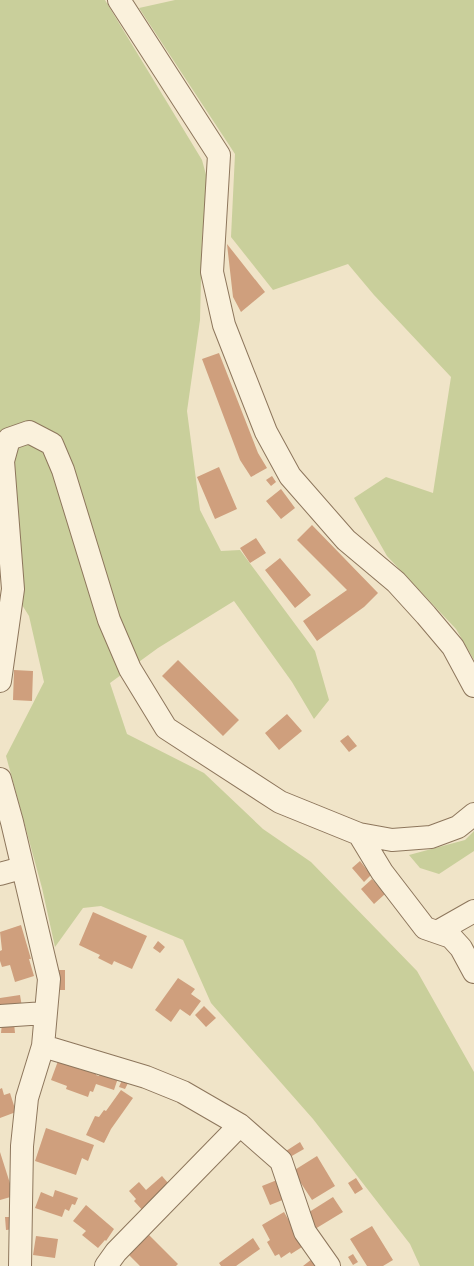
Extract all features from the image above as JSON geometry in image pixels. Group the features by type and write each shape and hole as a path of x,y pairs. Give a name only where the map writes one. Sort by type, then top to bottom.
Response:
{"street":[{"path":"119,0 219,155 212,272 224,325 266,432 290,476 346,540 396,582 426,615 454,647 474,686"},
{"path":"0,680 13,589 3,461 9,439 28,432 52,444 65,476 109,620 130,669 166,728 280,802 359,834 392,840 431,837 458,827 474,814"},
{"path":"0,779 15,874"},
{"path":"0,827 49,979 43,1046 27,1098 22,1146 20,1266"},
{"path":"359,834 382,872 425,928 451,937 461,948 474,972"},
{"path":"437,932 474,911"},
{"path":"0,1016 45,1013"},
{"path":"43,1046 146,1077 183,1092 240,1125 281,1161 305,1232 329,1266"},
{"path":"106,1266 116,1252 240,1125"}],"green space":[{"path":"0,0 105,0 202,160 208,182 202,238 200,320 187,411 200,510 221,551 240,550 315,651 329,700 314,719 292,682 234,601 158,648 110,683 127,734 204,773 263,829 311,862 417,971 474,1072 474,1266 420,1266 410,1244 313,1119 211,1003 183,940 101,906 83,908 55,947 42,888 6,756 44,682 29,616 0,570"},
{"path":"175,0 474,0 474,660 456,629 387,556 354,498 386,477 433,493 451,377 374,295 348,264 273,290 231,237 235,154 139,8"},
{"path":"474,831 474,851 439,874 420,868 409,855 465,840"}],"building":[{"path":"227,244 265,292 241,312 233,297"},
{"path":"219,353 258,453 267,468 251,477 240,460 202,359"},
{"path":"219,467 237,509 215,519 197,477"},
{"path":"272,476 276,482 271,486 266,480"},
{"path":"281,489 295,508 281,519 266,501"},
{"path":"312,525 378,593 364,607 317,641 303,621 347,590 297,540"},
{"path":"256,538 266,553 250,563 240,548"},
{"path":"280,558 311,595 295,608 265,570"},
{"path":"178,660 239,720 223,736 162,676"},
{"path":"14,670 33,671 32,701 13,700"},
{"path":"287,714 302,731 279,750 265,733"},
{"path":"348,735 357,746 349,752 340,741"},
{"path":"360,861 371,875 364,882 352,868"},
{"path":"372,879 385,894 374,904 361,889"},
{"path":"93,912 147,936 132,969 114,961 112,965 98,958 100,955 79,945"},
{"path":"21,925 31,959 29,959 34,976 15,982 10,965 2,967 0,961 0,951 2,950 0,932"},
{"path":"158,941 165,947 160,953 153,948"},
{"path":"59,970 65,970 65,990 59,990"},
{"path":"178,978 195,989 191,994 201,1001 190,1016 180,1009 171,1022 155,1010"},
{"path":"20,995 22,1007 0,1011 0,998"},
{"path":"204,1006 216,1018 206,1027 195,1015"},
{"path":"2,1023 14,1023 15,1033 1,1033"},
{"path":"58,1061 82,1070 83,1068 96,1073 96,1075 99,1076 100,1072 118,1078 114,1090 96,1084 93,1092 90,1091 88,1097 66,1089 67,1086 51,1080"},
{"path":"122,1080 128,1083 125,1089 119,1087"},
{"path":"2,1088 4,1095 10,1093 16,1112 0,1118 0,1089"},
{"path":"121,1090 133,1098 111,1129 104,1143 86,1135 95,1116 99,1117 104,1110 106,1111"},
{"path":"46,1128 94,1145 88,1161 82,1158 76,1175 35,1161"},
{"path":"300,1142 304,1149 290,1157 286,1151"},
{"path":"0,1152 14,1196 0,1200"},
{"path":"317,1156 335,1186 312,1200 293,1171"},
{"path":"162,1176 168,1183 174,1178 146,1214 134,1201 136,1199 129,1191 139,1182 146,1190"},
{"path":"356,1178 363,1189 355,1194 348,1183"},
{"path":"277,1180 285,1199 270,1205 262,1186"},
{"path":"55,1190 78,1198 75,1205 72,1204 69,1211 65,1209 62,1217 35,1208 41,1192 53,1197"},
{"path":"333,1197 343,1212 315,1229 306,1214"},
{"path":"86,1205 114,1229 106,1241 105,1240 98,1248 82,1235 86,1231 73,1221"},
{"path":"284,1212 303,1245 291,1254 290,1252 281,1258 279,1254 275,1256 267,1242 270,1240 262,1225"},
{"path":"5,1217 14,1217 15,1229 6,1230"},
{"path":"372,1226 393,1260 383,1266 367,1266 350,1239"},
{"path":"149,1235 178,1264 176,1266 140,1266 129,1255"},
{"path":"36,1236 58,1239 55,1258 33,1255"},
{"path":"253,1238 260,1249 236,1266 221,1266 219,1263"},
{"path":"353,1254 358,1262 353,1265 348,1257"},
{"path":"312,1259 317,1266 303,1266"}]}
